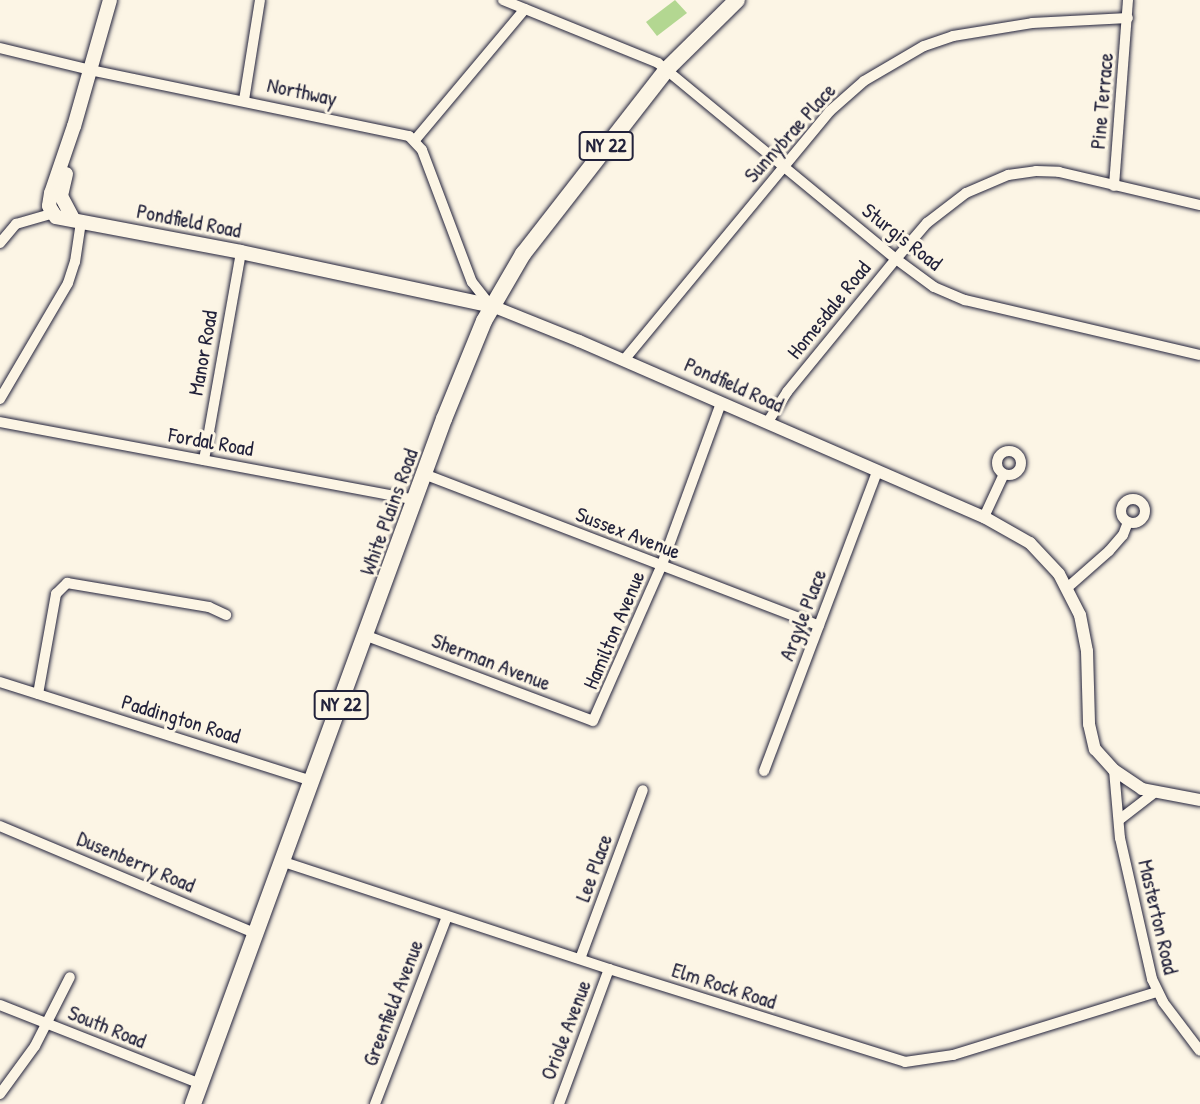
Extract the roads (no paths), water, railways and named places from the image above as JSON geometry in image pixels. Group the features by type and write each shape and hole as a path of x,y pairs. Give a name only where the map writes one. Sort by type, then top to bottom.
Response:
{"main road":[{"path":"52,214 49,206 51,193 68,145 110,0"},
{"name":"White Plains Road","path":"193,1104 367,636 462,371 492,306 546,223 667,69 737,0"},
{"path":"68,145 61,196 77,221"},
{"name":"Pondfield Road","path":"52,214 62,220 240,252 492,306"}],"street":[{"path":"244,100 260,0"},
{"name":"Sturgis Road","path":"503,0 667,69 896,259 934,286 965,300 1200,355"},
{"name":"Pine Terrace","path":"1114,186 1128,0"},
{"path":"492,306 472,282 424,155 415,140 525,9"},
{"name":"Sunnybrae Place","path":"624,360 830,111 864,81 925,46 986,28 1128,19"},
{"name":"Northway","path":"0,48 90,70 399,133 415,140"},
{"name":"Homesdale Road","path":"766,423 787,392 927,223 966,193 1008,175 1036,171 1059,172 1200,205"},
{"path":"0,243 16,224 52,214"},
{"path":"0,399 68,283 75,262 77,221"},
{"name":"Manor Road","path":"204,460 240,252"},
{"name":"Pondfield Road","path":"492,306 624,360 984,517 1030,543 1059,574 1080,615 1087,651 1089,723 1095,749 1114,771 1128,782 1154,793 1200,800"},
{"name":"Hamilton Avenue","path":"598,714 661,567 720,403"},
{"name":"Fordal Road","path":"0,422 415,500"},
{"name":"Argyle Place","path":"764,771 877,472"},
{"name":"Sussex Avenue","path":"424,474 819,626"},
{"path":"984,517 1004,474"},
{"path":"1067,589 1109,551 1123,535 1128,522"},
{"path":"38,694 56,594 66,583 209,607 226,615"},
{"name":"Sherman Avenue","path":"367,636 589,720 593,721 598,714"},
{"name":"Paddington Road","path":"0,682 313,781"},
{"name":"Masterton Road","path":"1114,771 1129,879 1157,992 1200,1051"},
{"name":"Lee Place","path":"580,959 643,790"},
{"path":"1119,820 1154,793"},
{"name":"Dusenberry Road","path":"0,826 257,933"},
{"name":"Elm Rock Road","path":"284,862 609,969 905,1062 953,1055 1157,992"},
{"name":"Greenfield Avenue","path":"375,1104 447,916"},
{"name":"Oriole Avenue","path":"559,1104 609,969"},
{"path":"0,1094 24,1064 70,977"},
{"name":"South Road","path":"0,1005 201,1084"}]}
